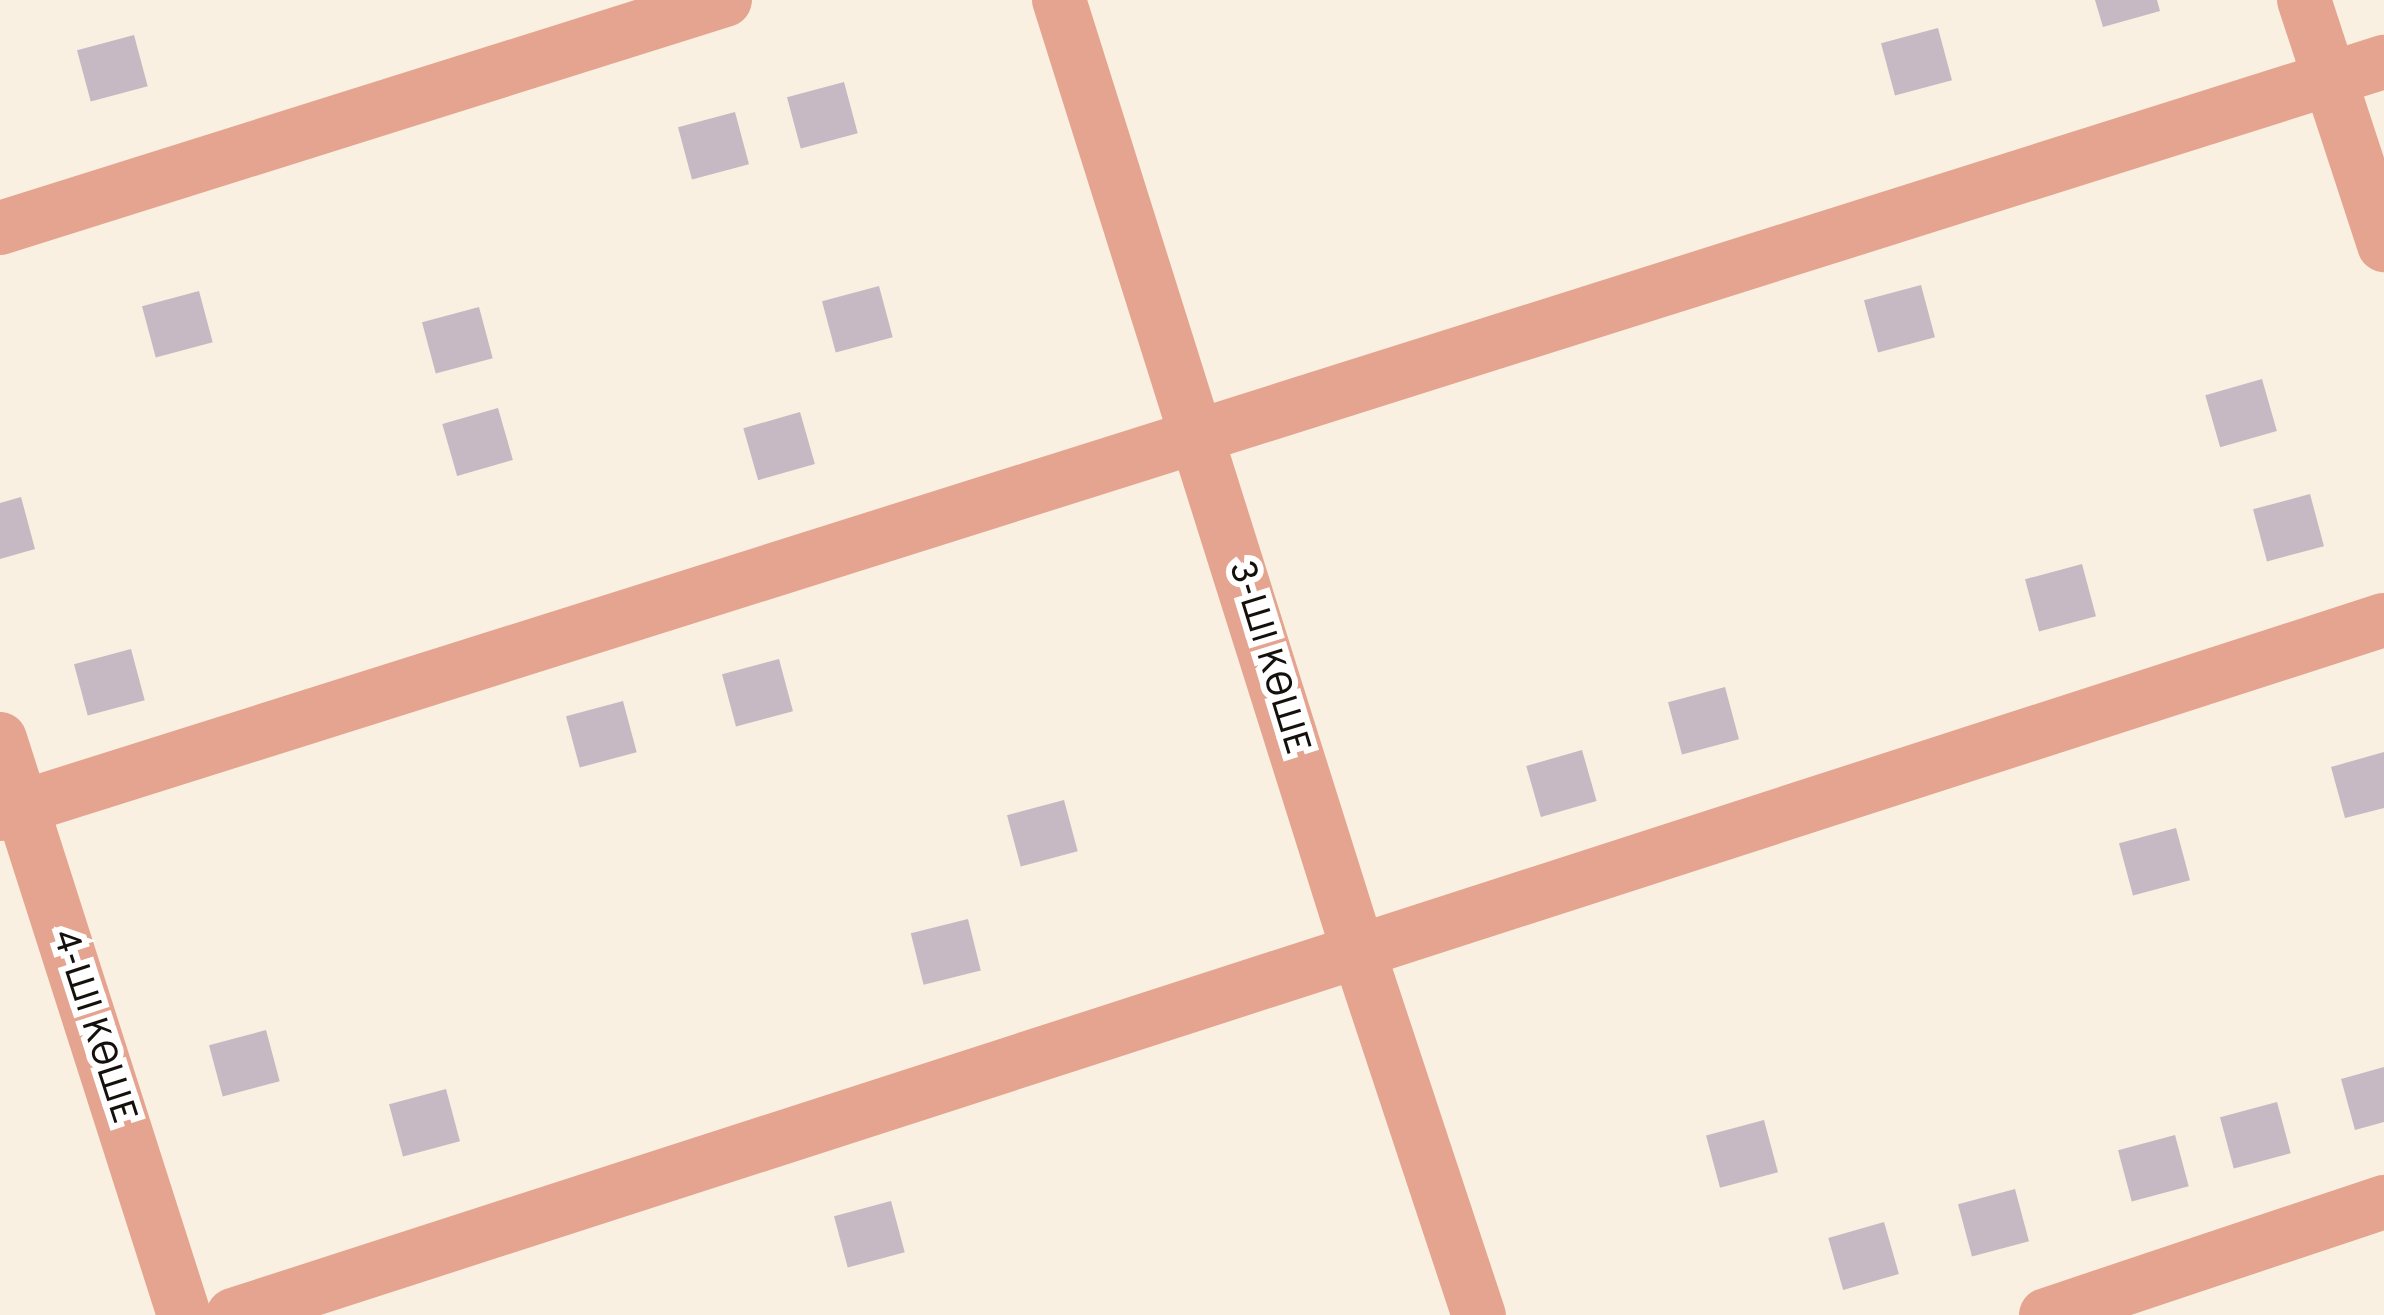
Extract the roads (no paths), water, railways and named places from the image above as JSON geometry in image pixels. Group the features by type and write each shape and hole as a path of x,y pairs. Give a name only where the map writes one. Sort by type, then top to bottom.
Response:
{"lane":[{"path":"0,228 725,0"},
{"name":"3-ШІ КӨШЕ","path":"1059,0 1358,950 1479,1315"},
{"path":"2305,0 2384,245"},
{"path":"11,811 2384,62"},
{"path":"232,1315 2384,620"},
{"name":"4-ШІ КӨШЕ","path":"0,739 11,811 184,1315"},
{"path":"2046,1315 2384,1202"}]}
